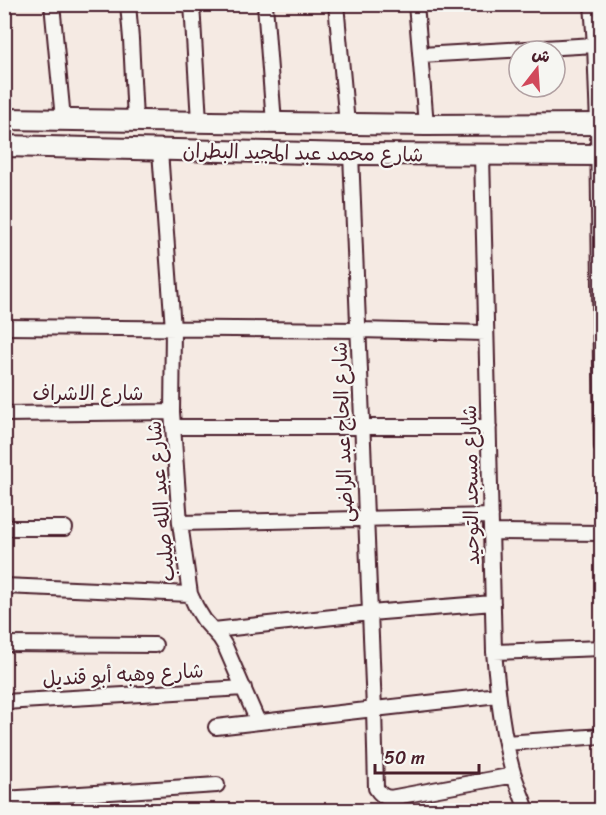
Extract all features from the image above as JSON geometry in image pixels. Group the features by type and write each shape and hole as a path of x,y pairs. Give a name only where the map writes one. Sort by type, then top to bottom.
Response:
{"street":[{"path":"52,4 63,119"},
{"path":"127,150 130,120 131,39 128,4"},
{"path":"192,4 199,121"},
{"path":"265,4 274,123"},
{"path":"336,4 347,124"},
{"path":"416,4 426,125"},
{"path":"592,4 597,27 595,45 600,124 602,447"},
{"path":"421,55 595,45"},
{"name":"شارع محمد عبد المجيد البطران","path":"4,119 426,125 600,124"},
{"name":"شارع محمد عبد المجيد البطران","path":"4,147 351,154 600,155"},
{"name":"شارع عبد الله صليب","path":"160,151 173,329 173,427 180,523 190,594 200,614 225,646 258,722"},
{"name":"شارع الحاج عبد الراضى","path":"351,154 376,788 384,797 390,798 514,775"},
{"name":"شارع مسجد التوحيد","path":"482,155 494,652 506,743 514,775 527,810"},
{"path":"4,327 486,333"},
{"name":"شارع الاشراف","path":"4,414 172,412"},
{"path":"173,427 489,427"},
{"path":"180,523 491,516"},
{"path":"4,528 65,528"},
{"path":"492,532 602,533"},
{"path":"4,586 190,594"},
{"path":"214,630 370,613 493,603"},
{"path":"4,644 155,645"},
{"path":"494,652 602,648"},
{"name":"شارع وهبه أبو قنديل","path":"4,702 244,688"},
{"path":"216,727 498,695"},
{"path":"506,743 602,736"},
{"path":"4,799 217,785"}]}
